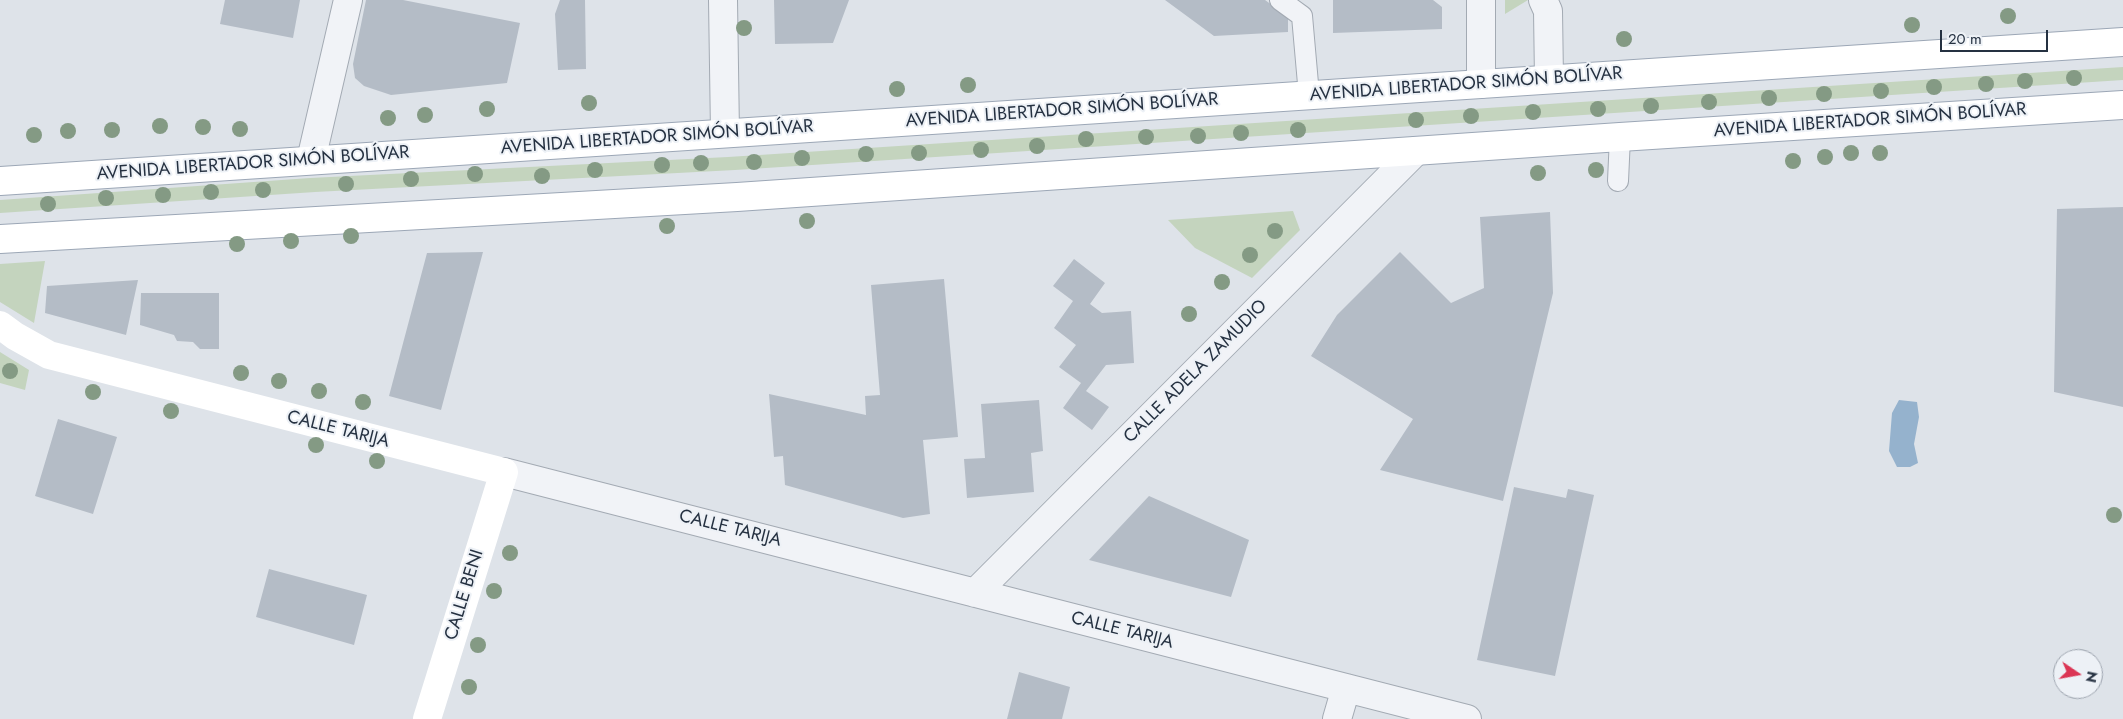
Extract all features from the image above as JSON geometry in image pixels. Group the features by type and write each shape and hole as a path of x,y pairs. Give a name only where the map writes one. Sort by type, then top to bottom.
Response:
{"main road":[{"name":"AVENIDA LIBERTADOR SIMÓN BOLÍVAR","path":"0,181 2123,42"},
{"name":"AVENIDA LIBERTADOR SIMÓN BOLÍVAR","path":"0,240 737,197 2123,105"},
{"name":"CALLE TARIJA","path":"0,325 15,336 49,355 504,472"},
{"name":"CALLE BENI","path":"427,719 504,472"}],"street":[{"path":"311,160 348,0"},
{"path":"723,0 726,133"},
{"path":"1481,0 1481,84"},
{"path":"1549,79 1551,4"},
{"name":"CALLE ADELA ZAMUDIO","path":"975,593 1416,151"},
{"name":"CALLE TARIJA","path":"504,472 1467,719"},
{"path":"1337,719 1346,688"}],"lane":[{"path":"1280,0 1302,16 1309,95"},
{"path":"1618,181 1620,137"}],"green space":[{"path":"1505,0 1528,0 1505,14"},
{"path":"2123,67 2123,80 735,170 315,192 0,213 0,200 310,178 728,157"},
{"path":"1293,211 1300,230 1252,278 1195,248 1168,220"},
{"path":"45,261 34,323 0,302 0,264"},
{"path":"0,352 29,370 25,390 0,383"}],"water":[{"path":"1899,400 1917,402 1919,417 1914,444 1918,463 1910,467 1897,467 1889,451 1892,413"}],"building":[{"path":"225,0 300,0 293,38 220,24"},
{"path":"366,0 403,0 520,23 507,83 391,95 364,86 355,78 353,64"},
{"path":"560,0 585,0 586,69 558,70 555,14"},
{"path":"774,0 849,0 833,43 775,44"},
{"path":"1165,0 1265,0 1288,17 1288,32 1214,36"},
{"path":"1333,0 1433,0 1442,7 1442,29 1333,33"},
{"path":"2123,207 2123,407 2054,392 2057,209"},
{"path":"1550,212 1553,293 1503,501 1380,470 1413,419 1311,356 1337,315 1400,252 1451,303 1484,288 1480,217"},
{"path":"483,252 441,410 389,396 427,253"},
{"path":"1074,259 1105,283 1090,304 1102,313 1131,311 1134,363 1106,365 1086,391 1109,407 1092,430 1063,408 1081,383 1059,367 1076,345 1054,328 1073,301 1053,286"},
{"path":"944,279 958,437 923,440 930,514 903,518 785,485 783,456 774,457 769,394 866,415 865,396 880,395 871,285"},
{"path":"138,280 126,335 45,313 47,286"},
{"path":"141,293 219,293 219,349 200,349 193,342 177,341 174,335 140,325"},
{"path":"1039,400 1043,451 1031,453 1034,492 967,498 964,459 985,458 981,404"},
{"path":"58,419 117,437 93,514 35,496"},
{"path":"1514,487 1566,498 1568,489 1594,495 1555,676 1477,660"},
{"path":"1149,496 1249,540 1231,597 1089,560"},
{"path":"269,569 367,595 354,645 256,617"},
{"path":"1019,672 1070,687 1062,719 1007,719"}]}
